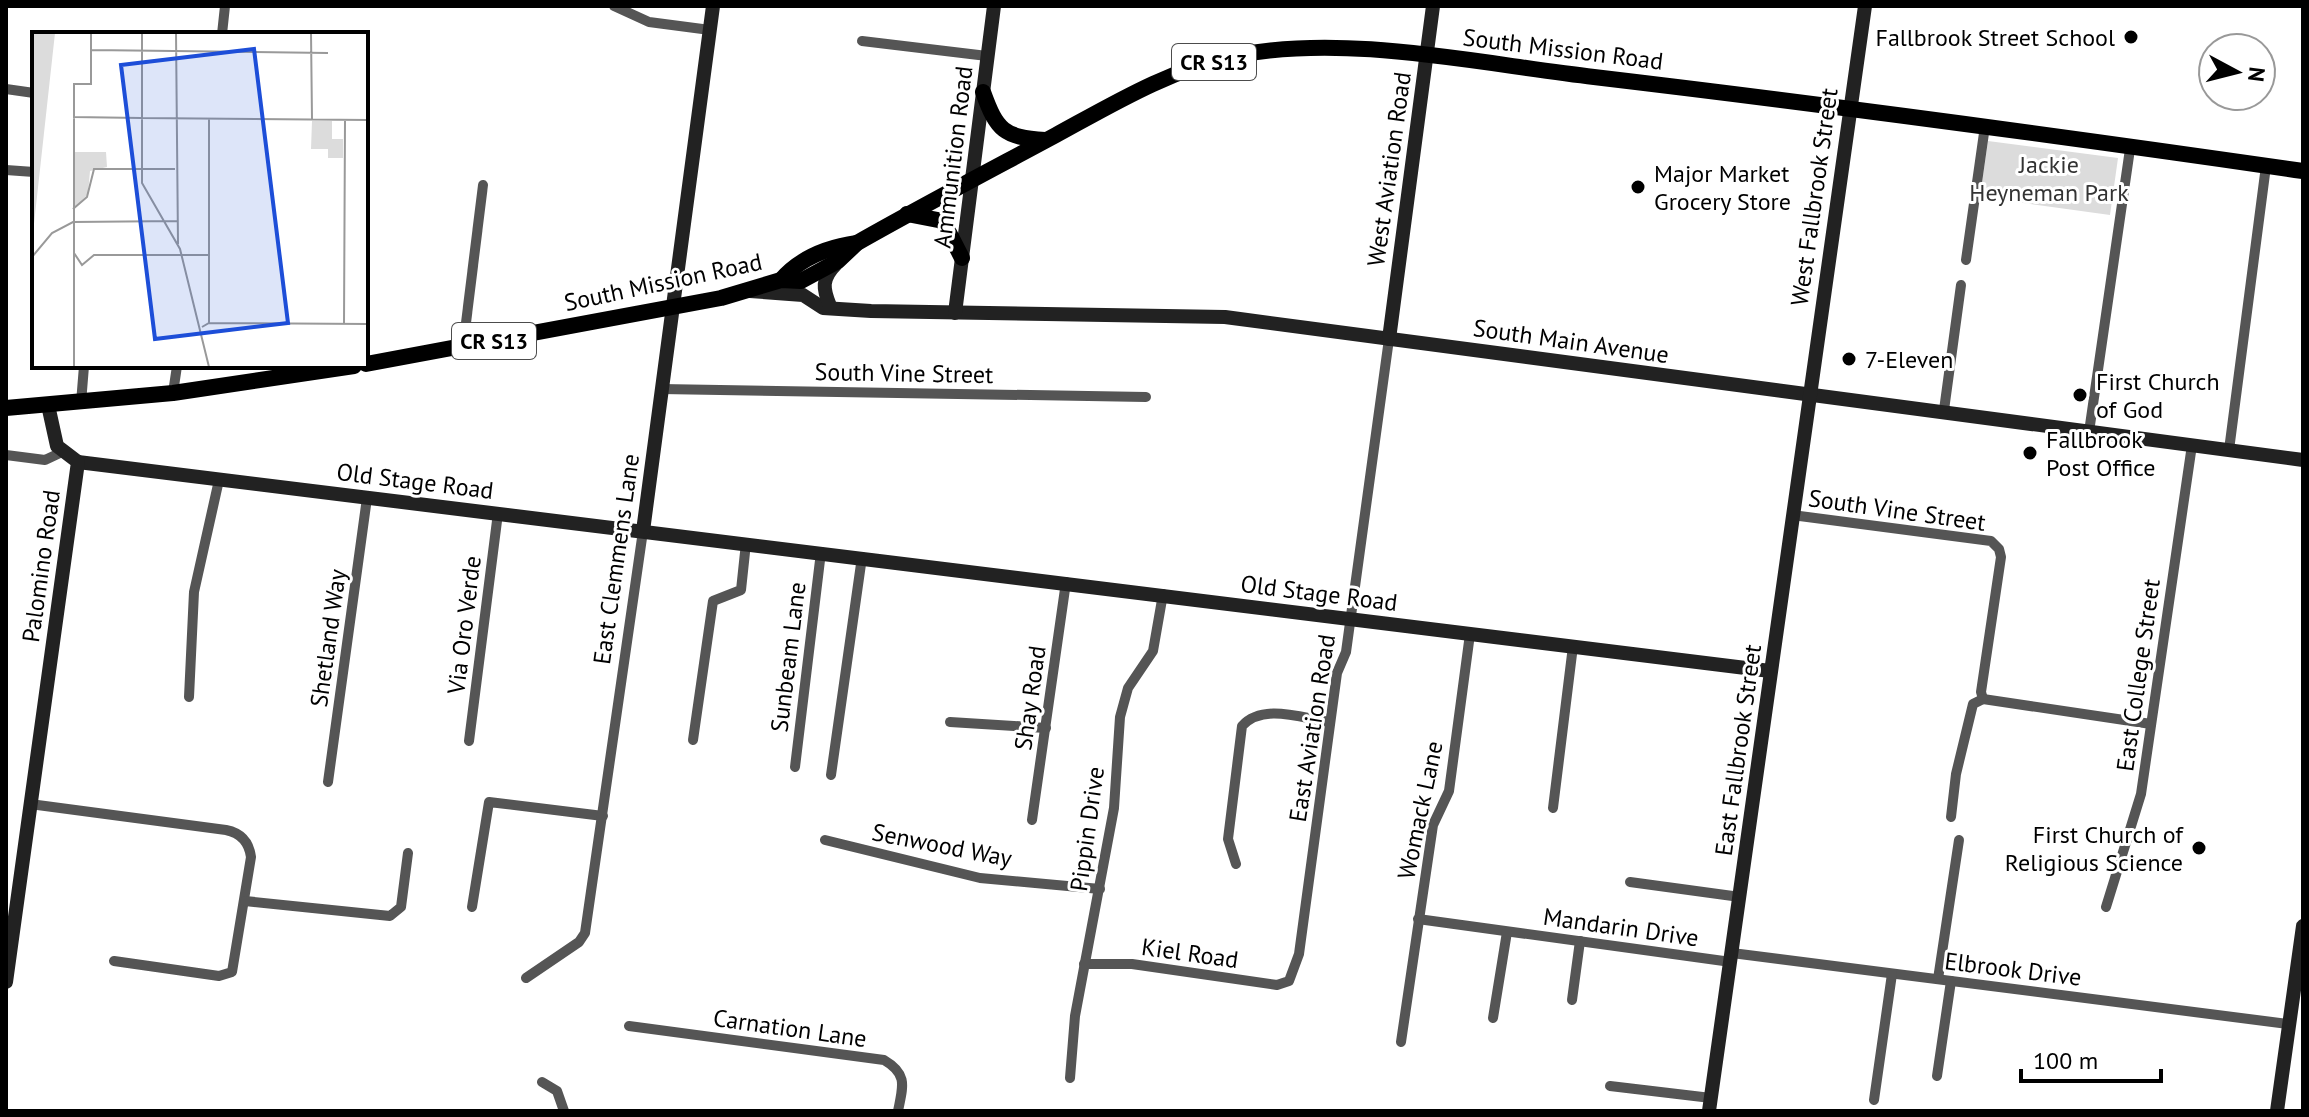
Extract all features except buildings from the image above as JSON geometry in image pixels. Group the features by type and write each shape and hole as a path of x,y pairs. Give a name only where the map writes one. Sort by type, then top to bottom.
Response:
{"main road":[{"name":"South Mission Road","path":"368,364 672,307 749,291 781,280 801,281 838,261 857,243 907,214 1150,85 1234,56 1335,49 1426,56 1849,108 2303,171"},
{"path":"983,92 990,111 1003,131 1025,138 1047,140"},
{"path":"907,214 943,221 962,258"},
{"name":"South Mission Road","path":"781,280 793,267 833,247 857,243"},
{"path":"6,408 173,393 341,368"}],"street":[{"path":"222,32 225,6"},
{"path":"614,6 649,22 710,30"},
{"name":"East Clemmens Lane","path":"526,978 579,942 585,933 643,531 713,6"},
{"name":"Ammunition Road","path":"955,313 994,6"},
{"name":"West Aviation Road","path":"1389,339 1433,6"},
{"name":"West Fallbrook Street","path":"1808,394 1865,6"},
{"path":"862,41 987,56"},
{"path":"6,89 32,93"},
{"path":"1966,260 1985,126"},
{"path":"2089,432 2130,149"},
{"path":"2229,450 2266,166"},
{"path":"6,170 32,172"},
{"path":"463,347 483,185"},
{"path":"830,306 823,290 824,282 838,261"},
{"path":"1944,410 1961,285"},
{"name":"South Main Avenue","path":"749,291 803,295 823,308 830,306 871,311 1225,317 2303,460"},
{"name":"East Aviation Road","path":"1289,981 1299,954 1330,722 1350,620 1389,339"},
{"path":"81,403 84,368"},
{"path":"173,393 177,368"},
{"name":"South Vine Street","path":"661,389 1146,397"},
{"name":"East Fallbrook Street","path":"1710,1105 1808,394"},
{"path":"6,455 45,460 62,452 53,435 48,405"},
{"name":"East College Street","path":"2106,907 2137,814 2192,445"},
{"name":"Palomino Road","path":"6,982 78,462 62,452"},
{"name":"Old Stage Road","path":"78,462 1770,671"},
{"path":"189,697 194,592 219,480"},
{"name":"Shetland Way","path":"328,782 367,498"},
{"name":"Via Oro Verde","path":"469,741 498,513"},
{"name":"South Vine Street","path":"1792,515 1991,541 1996,545 2001,557 1981,692 1983,699"},
{"path":"693,740 713,601 741,590 746,543"},
{"name":"Sunbeam Lane","path":"795,767 821,552"},
{"path":"831,775 862,557"},
{"name":"Shay Road","path":"1032,820 1066,582"},
{"name":"Pippin Drive","path":"1070,1078 1084,964 1114,808 1120,717 1128,688 1153,651 1163,594"},
{"name":"Womack Lane","path":"1401,1042 1433,825 1449,791 1470,634"},
{"path":"1553,808 1573,646"},
{"path":"1951,817 1973,704 1983,699 2151,724"},
{"path":"1236,864 1228,839 1242,726 1252,715 1264,712 1330,722"},
{"path":"950,722 1046,728"},
{"path":"472,907 489,802 603,816"},
{"path":"30,804 226,830 237,833 247,843 251,857 236,965 228,975 114,961"},
{"name":"Senwood Way","path":"825,840 980,878 1100,889"},
{"path":"1938,979 1959,840"},
{"path":"245,901 390,916 401,907 408,853"},
{"path":"1630,882 1740,897"},
{"name":"Mandarin Drive","path":"1418,919 1731,958"},
{"path":"2277,1111 2303,926"},
{"name":"Mandarin Drive","path":"1493,1018 1507,932"},
{"path":"1572,1000 1580,941"},
{"name":"Elbrook Drive","path":"1731,958 1938,979 2288,1024"},
{"name":"Kiel Road","path":"1084,964 1132,964 1277,985 1289,981"},
{"path":"1874,1100 1892,974"},
{"path":"1937,1076 1951,981"},
{"name":"Carnation Lane","path":"629,1026 884,1060 899,1069 905,1080 898,1111"},
{"path":"542,1082 557,1091 564,1111"},
{"path":"1610,1086 1710,1105"}],"green space":[{"name":"Jackie Heyneman Park","path":"1988,141 2118,158 2110,215 1980,197"}],"place":[{"name":"Fallbrook Street School","path":"2131,37"},
{"name":"Major Market Grocery Store","path":"1638,187"},
{"name":"7-Eleven","path":"1849,359"},
{"name":"First Church of God","path":"2080,395"},
{"name":"Fallbrook Post Office","path":"2030,453"},
{"name":"First Church of Religious Science","path":"2199,848"}]}
